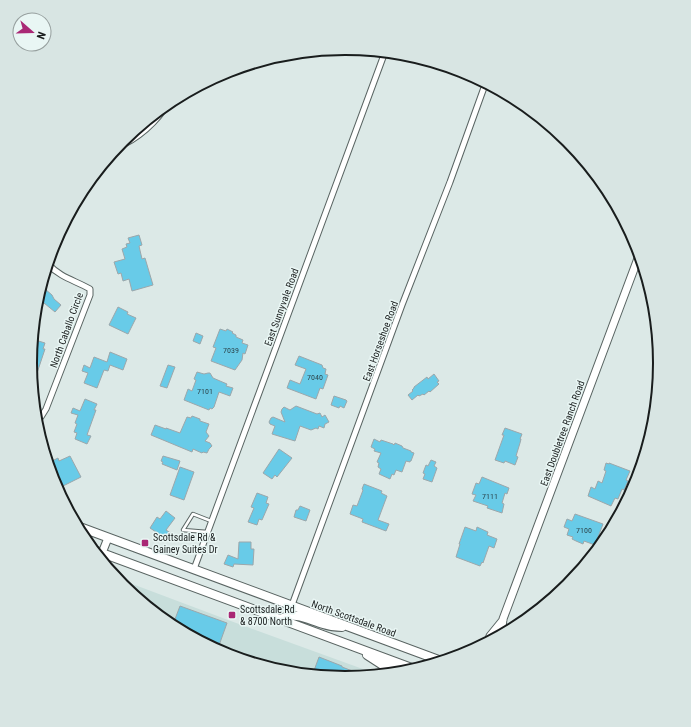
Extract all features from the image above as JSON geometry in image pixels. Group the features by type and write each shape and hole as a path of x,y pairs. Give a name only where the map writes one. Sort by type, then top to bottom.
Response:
{"main road":[{"name":"East Doubletree Ranch Road","path":"502,630 503,619 637,261"},
{"name":"North Scottsdale Road","path":"85,530 435,659"},
{"path":"101,551 108,538"},
{"path":"105,556 406,666"},
{"path":"281,619 287,616 296,616 324,625 356,630"},
{"name":"East Doubletree Ranch Road","path":"490,636 503,619"},
{"path":"351,646 390,668"}],"street":[{"name":"East Sunnyvale Road","path":"194,569 383,58"},
{"name":"East Horseshoe Road","path":"292,605 402,305 450,182 484,88"},
{"path":"142,132 155,121"},
{"name":"North Caballo Circle","path":"42,416 46,410 90,295 90,289 65,278 52,269"}],"lane":[{"path":"207,532 183,530 193,514 212,521"}],"shaded area":[{"path":"127,582 368,671 325,671 285,666 246,656 227,649 191,631 174,620"}],"building":[{"path":"139,235 142,245 139,246 142,259 145,258 153,285 132,291 129,279 123,281 121,273 118,274 114,262 125,259 122,249 127,247 126,244 130,243 128,238"},
{"path":"46,290 61,305 55,312 44,303"},
{"path":"118,307 128,312 127,314 136,318 128,334 109,325"},
{"path":"220,329 226,331 227,329 233,332 232,333 236,335 236,337 243,340 242,343 248,345 245,354 243,353 242,360 235,370 211,361 216,348 213,347"},
{"path":"196,333 203,336 200,344 193,341"},
{"path":"38,341 45,343 43,349 45,349 37,372"},
{"path":"110,352 127,359 123,370 110,365 108,371 104,370 97,388 84,383 88,373 82,371 84,365 90,368 94,357 107,362"},
{"path":"299,356 322,365 323,368 326,369 325,374 328,375 323,389 320,388 316,399 287,388 290,380 300,384 306,369 295,365"},
{"path":"168,365 175,367 167,388 160,386"},
{"path":"197,372 204,374 210,373 213,378 227,384 226,386 233,388 230,396 219,392 214,407 212,409 210,408 209,410 184,400 188,389 192,391"},
{"path":"434,374 439,381 437,382 439,384 430,392 429,391 424,395 418,395 412,400 408,395 413,391 412,390 414,387 427,377 428,379"},
{"path":"334,396 347,401 344,408 331,405"},
{"path":"85,399 97,404 87,435 91,436 87,444 75,439 77,433 74,432 77,424 75,423 78,415 71,413 73,408 80,411"},
{"path":"296,406 317,414 320,413 322,417 325,415 329,422 325,424 324,428 319,426 318,429 316,428 311,430 300,426 295,441 272,434 275,426 269,422 271,418 273,417 285,422 281,412 282,409 284,407 290,410"},
{"path":"192,416 209,424 206,432 209,436 205,441 210,443 212,446 207,453 202,453 193,449 192,452 151,435 155,425 180,433 187,417 191,418"},
{"path":"505,428 522,434 515,465 505,461 504,463 495,460"},
{"path":"374,439 394,445 395,443 414,453 410,462 406,461 402,472 396,470 390,479 379,474 381,469 378,467 379,463 377,462 381,453 374,451 375,449 371,447"},
{"path":"279,449 292,458 277,477 275,475 272,479 263,473"},
{"path":"70,456 81,477 62,486 52,461 58,458 59,461"},
{"path":"163,456 180,461 177,470 162,464 163,462 161,461"},
{"path":"431,460 436,462 434,466 437,468 432,482 423,479 425,474 423,473 426,465 428,466"},
{"path":"606,463 630,471 624,490 622,489 618,499 615,498 611,506 588,496 591,487 595,489 598,481 602,483 606,471 604,470"},
{"path":"180,467 194,472 184,500 170,495"},
{"path":"482,477 509,488 507,494 505,493 502,503 504,504 502,513 473,501 476,495 472,494 476,483 479,484"},
{"path":"364,484 382,491 381,493 387,496 378,520 389,524 386,531 362,522 363,519 350,514 353,505 357,506"},
{"path":"257,493 268,497 266,503 269,504 262,520 259,519 257,525 248,522 254,508 251,507"},
{"path":"300,506 310,510 306,521 294,517 296,510 298,510"},
{"path":"166,511 175,518 166,530 172,534 168,540 150,528 157,517 160,519"},
{"path":"575,514 603,524 595,545 584,541 583,544 567,535 569,529 564,527 567,519 572,521"},
{"path":"465,527 476,531 477,527 488,532 487,535 497,539 494,548 489,546 483,563 482,562 480,566 456,557"},
{"path":"239,542 251,542 251,549 254,549 253,565 234,564 233,567 224,564 228,555 238,559"},
{"path":"180,606 227,623 219,645 191,631 175,620"},
{"path":"319,657 354,672 346,672 314,670"}],"place":[{"name":"Scottsdale Rd & Gainey Suites Dr","path":"145,543"},
{"name":"Scottsdale Rd & 8700 North","path":"232,615"}]}
